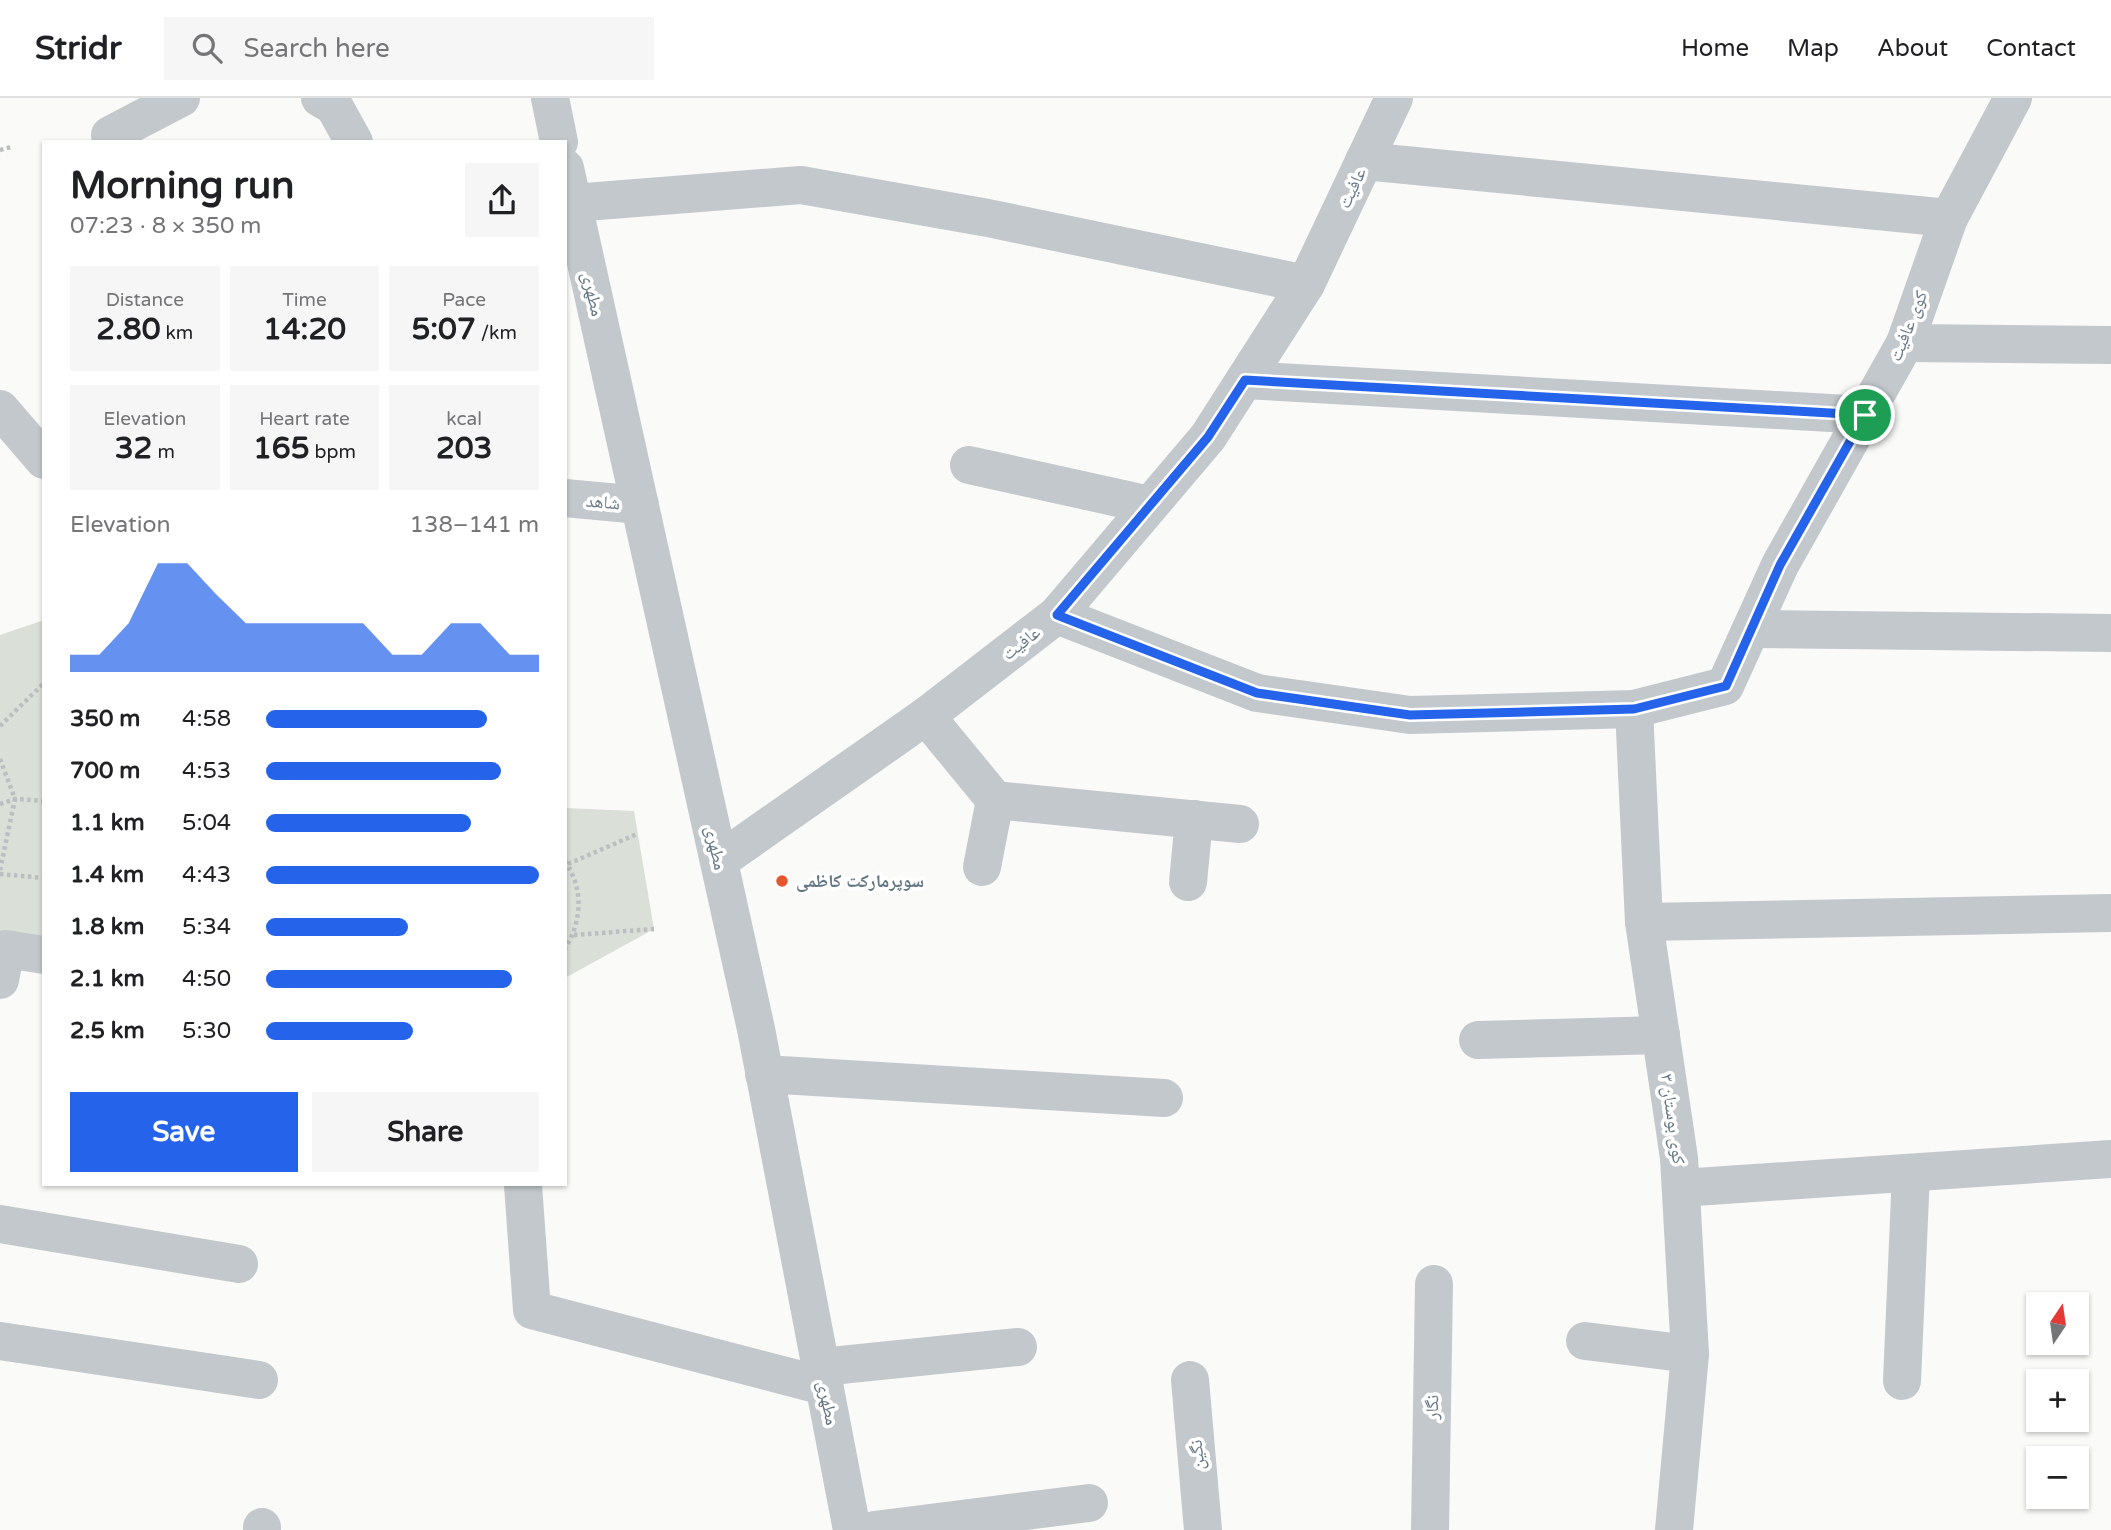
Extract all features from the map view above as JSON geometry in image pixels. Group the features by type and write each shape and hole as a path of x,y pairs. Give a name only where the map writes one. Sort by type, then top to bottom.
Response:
{"street":[{"path":"110,135 181,98"},
{"path":"550,98 559,140"},
{"name":"عافیت","path":"719,861 926,716 1057,615 1208,437 1306,284 1394,98"},
{"name":"کوی عافیت","path":"1057,615 1257,693 1410,715 1634,709 1726,686 1780,565 1905,343 1949,218 2013,98"},
{"path":"331,101 353,140"},
{"path":"1364,161 1949,218"},
{"path":"569,186 802,185 988,218 1306,284"},
{"name":"مطهری","path":"569,186 764,1074 852,1530"},
{"path":"1905,343 2111,345"},
{"path":"1245,380 1865,415"},
{"path":"969,465 1150,505"},
{"name":"شاهد","path":"567,498 640,505"},
{"path":"1751,629 2111,633"},
{"name":"کوی بوستان ۳","path":"1634,709 1644,922 1679,1158 1690,1354 1674,1530"},
{"path":"926,716 995,800 1240,824"},
{"path":"982,867 995,800"},
{"path":"1188,882 1194,820"},
{"path":"1644,922 2111,913"},
{"path":"3,965 42,955"},
{"path":"1478,1040 1661,1035"},
{"path":"764,1074 1164,1098"},
{"path":"1681,1188 2111,1159"},
{"path":"1902,1381 1911,1173"},
{"path":"523,1186 532,1310 823,1376 1018,1347"},
{"path":"0,1224 239,1264"},
{"name":"نگار","path":"1430,1530 1434,1284"},
{"path":"0,1341 260,1380"},
{"path":"1585,1341 1690,1354"},
{"name":"نگین","path":"1190,1380 1203,1530"},
{"path":"874,1530 1089,1503"}],"path":[{"path":"0,150 11,148"},
{"path":"0,726 42,685"},
{"path":"0,759 15,799 0,872 42,878"},
{"path":"0,804 15,799 42,801"},
{"path":"567,863 637,834"},
{"path":"567,865 577,887 580,911 574,935 567,946"},
{"path":"574,935 654,929"}],"shaded area":[{"path":"42,621 42,936 19,932 0,933 0,635"},
{"path":"567,808 634,811 654,929 567,977"}],"place":[{"name":"سوپرمارکت کاظمی","path":"782,881"}],"route":[{"path":"1245,380 1865,415 1780,565 1726,686 1634,709 1410,715 1257,693 1057,615 1208,437 1245,380"}]}
